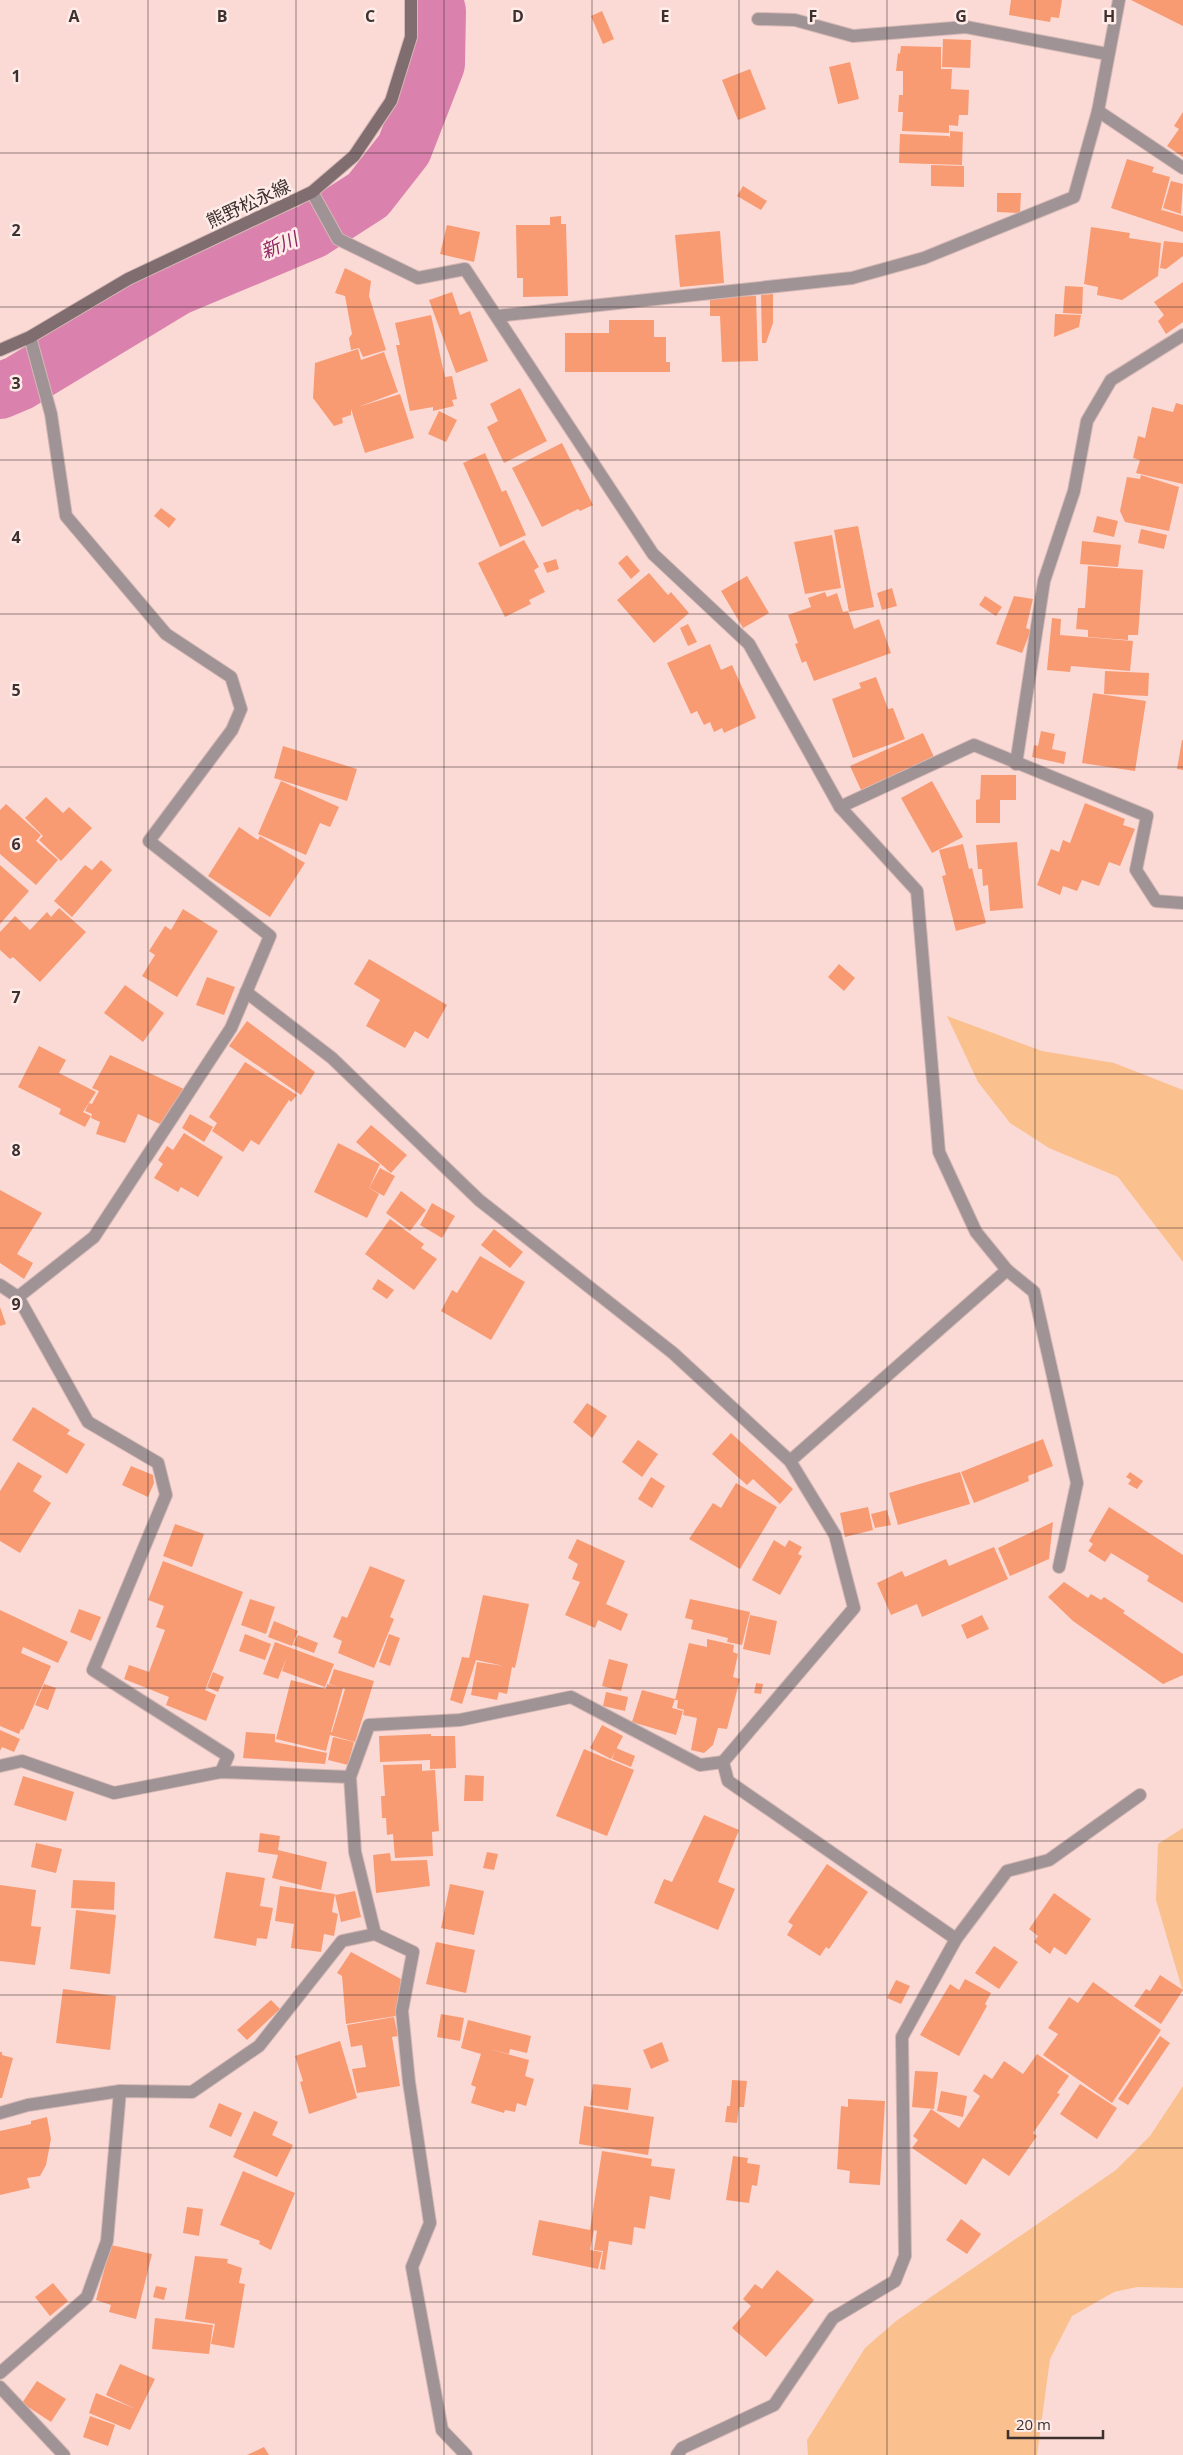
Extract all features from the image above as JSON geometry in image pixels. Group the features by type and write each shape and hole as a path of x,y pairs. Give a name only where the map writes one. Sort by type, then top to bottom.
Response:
{"main road":[{"name":"熊野松永線","path":"0,350 30,337 128,279 312,192 354,156 391,101 411,37 412,0"}],"street":[{"path":"497,316 852,278 924,258 1074,197 1098,111 1107,54 1120,0"},
{"path":"758,20 795,20 853,36 966,27 1107,54"},
{"path":"1098,111 1183,168"},
{"path":"312,192 338,239 418,278 465,269 653,554 749,644 840,807 917,891 939,1152 976,1232 1008,1270 1034,1292 1077,1483 1059,1567"},
{"path":"1016,764 1044,581 1074,491 1087,421 1112,380 1183,335"},
{"path":"18,1298 94,1238 231,1028 270,936 149,841 232,730 241,709 231,677 166,634 66,516 51,414 30,337"},
{"path":"840,807 974,745 1016,764 1147,816 1136,870 1156,901 1183,903"},
{"path":"246,992 332,1058 479,1200 673,1353 790,1461 834,1535 854,1608 723,1762 700,1765 571,1697 460,1720 369,1725 350,1777 355,1852 375,1934"},
{"path":"790,1461 1008,1270"},
{"path":"0,1285 18,1298 88,1422 158,1463 166,1495 93,1670 228,1756 221,1772"},
{"path":"0,1766 22,1761 114,1793 221,1772 350,1777"},
{"path":"723,1762 728,1781 956,1939"},
{"path":"677,2455 682,2448 774,2406 833,2318 895,2281 905,2256 902,2037 956,1939 1007,1871 1049,1860 1140,1795"},
{"path":"0,2113 28,2105 120,2091 192,2092 259,2046 342,1941 375,1934 413,1952 402,2011 409,2082 430,2223 412,2267 442,2430 466,2455"},
{"path":"0,2373 87,2297 107,2241 120,2091"},
{"path":"0,2387 64,2455"}],"shaded area":[{"path":"947,1016 1042,1051 1114,1063 1183,1090 1183,1262 1118,1177 1049,1148 1010,1123 978,1082"},
{"path":"1183,1828 1183,1992 1156,1900 1158,1844"},
{"path":"1183,2086 1183,2288 1137,2287 1114,2292 1072,2316 1050,2359 1037,2455 808,2455 807,2440 865,2348 896,2321 1116,2170 1150,2136"}],"building":[{"path":"1011,0 1062,0 1059,18 1051,17 1050,22 1009,15"},
{"path":"1131,0 1183,0 1183,26"},
{"path":"602,11 614,39 603,44 591,16"},
{"path":"943,39 971,40 970,68 942,67"},
{"path":"901,46 941,47 941,69 952,69 951,89 969,90 968,115 959,115 958,126 949,125 949,133 902,131 903,112 898,112 899,95 903,95 903,71 896,71 898,53 900,54"},
{"path":"850,62 859,99 838,104 829,67"},
{"path":"750,69 766,109 738,120 722,80"},
{"path":"1183,112 1183,157 1167,146 1179,129 1174,126"},
{"path":"950,131 963,132 962,165 899,163 900,134 949,136 950,138"},
{"path":"1127,159 1154,167 1152,172 1170,177 1161,211 1183,216 1183,232 1111,208"},
{"path":"931,165 964,166 964,187 931,186"},
{"path":"1171,181 1183,184 1181,214 1163,208"},
{"path":"743,186 767,201 761,210 737,196"},
{"path":"997,193 1021,193 1020,213 997,212"},
{"path":"561,216 561,224 566,224 568,296 523,297 523,278 517,278 516,225 550,225 550,217"},
{"path":"447,225 480,232 474,262 440,254"},
{"path":"1091,227 1130,233 1129,238 1161,243 1158,276 1122,300 1097,295 1098,287 1084,284"},
{"path":"720,231 724,283 680,287 675,235"},
{"path":"1164,241 1183,243 1183,256 1166,269 1160,268"},
{"path":"345,268 371,281 369,296 386,350 363,357 359,348 351,350 349,338 352,334 345,296 335,293"},
{"path":"1183,282 1183,322 1166,334 1158,321 1164,315 1154,302"},
{"path":"1065,286 1083,287 1082,314 1063,313"},
{"path":"452,292 460,315 470,311 488,361 456,373 429,300"},
{"path":"773,294 773,323 766,343 762,343 761,295"},
{"path":"756,296 758,361 722,362 720,316 710,316 710,297"},
{"path":"1055,314 1081,315 1079,327 1054,337"},
{"path":"431,315 445,377 452,376 457,399 452,400 454,406 433,411 433,407 410,411 396,345 400,345 395,323"},
{"path":"609,320 654,320 654,337 666,337 666,362 670,362 670,372 565,372 565,333 609,333"},
{"path":"358,349 361,360 384,352 398,392 358,407 400,394 414,438 365,453 351,409 351,415 342,418 343,423 334,426 313,398 315,363"},
{"path":"520,388 547,441 504,463 487,427 498,421 490,404"},
{"path":"1176,403 1183,405 1183,484 1136,473 1140,460 1133,458 1138,436 1145,438 1152,407 1173,412"},
{"path":"439,411 457,420 446,442 428,434"},
{"path":"562,443 593,505 580,511 578,509 542,527 512,468"},
{"path":"485,453 502,492 506,490 526,535 500,547 463,463"},
{"path":"1141,475 1179,487 1169,531 1125,522 1120,511 1127,477 1140,479"},
{"path":"161,508 176,519 169,528 154,516"},
{"path":"1097,516 1118,521 1114,537 1093,532"},
{"path":"858,526 874,607 849,612 834,530"},
{"path":"1141,529 1167,535 1164,549 1138,543"},
{"path":"832,535 841,588 805,594 794,542"},
{"path":"524,540 539,567 534,570 545,592 529,600 531,604 505,617 478,563"},
{"path":"1082,541 1121,545 1118,567 1080,564"},
{"path":"627,555 640,571 631,579 618,563"},
{"path":"556,559 559,569 547,573 543,563"},
{"path":"1088,566 1143,570 1138,635 1128,635 1128,640 1088,637 1088,630 1076,629 1078,608 1085,608"},
{"path":"649,573 668,595 671,592 689,613 654,643 617,600"},
{"path":"747,576 769,613 743,628 721,591"},
{"path":"892,588 897,606 882,610 877,593"},
{"path":"825,592 827,597 837,593 843,612 848,611 854,629 879,619 891,653 814,681 806,661 802,663 795,644 798,643 788,615 811,607 808,598"},
{"path":"985,596 1002,607 996,616 979,605"},
{"path":"1014,596 1033,599 1026,628 1031,630 1022,653 996,644"},
{"path":"1052,618 1061,619 1060,635 1133,641 1130,671 1071,666 1070,672 1047,670"},
{"path":"688,624 697,642 688,646 680,628"},
{"path":"710,644 721,670 732,665 756,718 724,733 722,728 714,732 710,722 704,725 697,711 691,714 667,663"},
{"path":"1105,671 1149,673 1148,696 1104,694"},
{"path":"876,677 888,709 893,708 905,739 853,758 832,699 861,688 859,683"},
{"path":"1093,693 1146,701 1135,771 1082,763"},
{"path":"1041,731 1055,734 1052,749 1066,752 1064,764 1032,757 1034,745 1038,746"},
{"path":"923,733 934,757 861,790 850,766"},
{"path":"1183,740 1183,770 1177,769"},
{"path":"283,746 357,769 347,801 274,778"},
{"path":"981,775 1016,775 1016,800 1000,800 1000,823 976,823 976,800 980,799"},
{"path":"281,781 339,807 330,827 320,823 306,855 258,834"},
{"path":"932,781 963,837 932,853 901,798"},
{"path":"46,797 63,813 69,807 92,828 61,861 39,840 43,836 25,818"},
{"path":"1085,803 1125,819 1123,825 1135,829 1120,866 1109,862 1099,886 1082,880 1077,891 1063,886 1060,895 1037,885 1051,849 1059,852 1063,840 1070,843"},
{"path":"6,804 41,835 36,841 58,860 36,885 0,854 0,810"},
{"path":"239,827 258,840 260,836 305,863 270,917 208,876"},
{"path":"1017,842 1023,908 990,911 988,885 983,886 982,869 978,869 976,845"},
{"path":"963,844 969,869 972,868 986,923 956,931 942,876 946,875 939,850"},
{"path":"101,860 112,870 72,917 54,901 85,865 92,870"},
{"path":"0,865 29,891 0,924"},
{"path":"59,908 86,932 40,982 13,957 10,959 0,950 0,932 15,916 30,930 47,912 51,917"},
{"path":"183,909 218,931 177,997 142,976 155,955 149,951 165,926 171,930"},
{"path":"369,959 447,1005 428,1039 415,1031 405,1048 366,1026 380,1000 354,984"},
{"path":"839,964 855,978 844,991 828,977"},
{"path":"207,977 235,987 224,1015 196,1005"},
{"path":"125,985 164,1013 143,1042 104,1013"},
{"path":"247,1021 315,1072 301,1095 229,1046"},
{"path":"39,1046 66,1060 59,1073 96,1092 83,1112 91,1116 85,1127 59,1114 61,1109 18,1087"},
{"path":"110,1055 184,1089 160,1124 138,1114 125,1143 96,1134 100,1122 91,1118 92,1114 85,1111 89,1103 92,1104 99,1091 92,1088"},
{"path":"245,1062 297,1095 291,1102 289,1100 259,1145 251,1140 243,1152 212,1131 217,1123 209,1117"},
{"path":"190,1114 213,1127 204,1142 182,1128"},
{"path":"371,1125 407,1155 391,1173 356,1142"},
{"path":"184,1133 223,1157 198,1197 181,1187 178,1192 154,1178 163,1164 158,1160 167,1146 173,1150"},
{"path":"338,1143 380,1164 369,1188 379,1194 367,1218 314,1192"},
{"path":"380,1168 395,1176 384,1196 369,1188"},
{"path":"0,1190 42,1213 17,1254 33,1263 24,1279 0,1263"},
{"path":"401,1191 426,1210 410,1231 386,1213"},
{"path":"432,1203 455,1216 442,1238 420,1225"},
{"path":"390,1219 424,1244 421,1248 437,1259 414,1290 365,1254"},
{"path":"494,1229 523,1252 510,1268 481,1245"},
{"path":"480,1256 525,1282 491,1340 441,1311 452,1290 457,1293"},
{"path":"378,1279 394,1290 387,1299 372,1289"},
{"path":"0,1307 6,1324 0,1326"},
{"path":"587,1403 607,1416 592,1438 573,1422"},
{"path":"33,1407 70,1430 67,1434 85,1444 67,1474 12,1440"},
{"path":"731,1433 793,1489 780,1504 753,1479 747,1485 712,1454"},
{"path":"1043,1439 1053,1466 1028,1476 1029,1481 974,1503 961,1472"},
{"path":"638,1440 658,1454 642,1477 622,1462"},
{"path":"18,1462 42,1476 33,1491 51,1503 20,1553 0,1541 0,1491"},
{"path":"131,1466 153,1475 154,1483 148,1497 122,1485"},
{"path":"960,1472 970,1504 898,1525 889,1493"},
{"path":"1130,1472 1143,1481 1137,1489 1128,1484 1131,1480 1126,1477"},
{"path":"651,1477 665,1486 652,1508 638,1499"},
{"path":"736,1483 777,1507 740,1569 689,1539 713,1503 721,1508"},
{"path":"868,1507 873,1530 845,1537 840,1513"},
{"path":"1109,1507 1183,1555 1183,1603 1147,1581 1149,1576 1111,1553 1105,1562 1088,1551 1093,1544 1089,1541"},
{"path":"887,1510 891,1525 875,1528 871,1514"},
{"path":"1053,1522 1049,1559 1010,1576 998,1548"},
{"path":"175,1524 204,1534 192,1567 163,1556"},
{"path":"577,1539 625,1561 606,1604 628,1614 621,1631 598,1620 595,1628 565,1615 580,1582 572,1579 578,1564 568,1558"},
{"path":"774,1540 785,1547 789,1540 802,1547 798,1554 802,1556 780,1595 752,1580"},
{"path":"994,1547 1008,1579 922,1617 917,1604 891,1615 877,1583 902,1571 905,1577 946,1559 949,1566"},
{"path":"163,1561 243,1592 205,1690 216,1695 206,1721 166,1705 169,1697 124,1679 129,1665 149,1672 165,1630 156,1627 164,1606 148,1600"},
{"path":"370,1566 405,1580 390,1617 394,1619 374,1668 338,1653 342,1641 333,1637 342,1616 347,1618"},
{"path":"1064,1582 1088,1598 1091,1594 1101,1600 1104,1597 1125,1611 1123,1613 1183,1654 1183,1675 1163,1684 1073,1621 1048,1597"},
{"path":"483,1595 529,1604 515,1668 512,1667 507,1694 499,1692 497,1700 471,1695 477,1662 504,1666 476,1660 462,1704 450,1700 462,1657 469,1658"},
{"path":"250,1599 275,1607 266,1634 241,1625"},
{"path":"690,1599 750,1612 742,1645 727,1642 728,1638 691,1629 693,1620 685,1618"},
{"path":"79,1609 101,1617 91,1641 70,1632"},
{"path":"0,1610 68,1642 58,1663 23,1647 21,1653 51,1666 23,1730 21,1729 19,1734 0,1726"},
{"path":"750,1615 777,1621 770,1655 743,1649"},
{"path":"982,1615 989,1629 967,1639 961,1625"},
{"path":"274,1621 298,1631 292,1646 268,1637"},
{"path":"245,1634 271,1644 265,1660 239,1651"},
{"path":"389,1634 400,1638 390,1666 379,1662"},
{"path":"298,1635 318,1643 314,1653 293,1645"},
{"path":"707,1639 734,1645 733,1652 738,1654 733,1677 740,1679 727,1729 718,1728 713,1745 704,1753 691,1750 697,1718 683,1715 684,1710 677,1708 678,1700 675,1700 689,1643 707,1647"},
{"path":"275,1642 334,1664 325,1687 282,1671 287,1657 278,1679 263,1674"},
{"path":"609,1659 628,1664 621,1691 602,1686"},
{"path":"334,1669 374,1681 355,1742 330,1735 326,1751 276,1739 291,1680 326,1689 327,1684 339,1687 329,1684","holes":["343,1688 345,1689 332,1732 331,1732"]},
{"path":"213,1672 224,1677 218,1692 207,1687"},
{"path":"756,1683 763,1684 761,1694 754,1693"},
{"path":"44,1684 56,1688 48,1710 35,1705"},
{"path":"642,1690 675,1699 672,1708 683,1711 676,1735 632,1722"},
{"path":"606,1692 628,1697 625,1711 603,1706"},
{"path":"602,1725 623,1736 611,1759 590,1748"},
{"path":"0,1730 20,1739 14,1752 2,1747 0,1751"},
{"path":"246,1732 275,1734 275,1742 327,1753 325,1764 243,1758"},
{"path":"431,1734 431,1736 455,1736 456,1768 430,1769 430,1760 380,1762 379,1736"},
{"path":"333,1737 354,1742 348,1765 328,1760"},
{"path":"616,1748 635,1756 631,1767 612,1759"},
{"path":"584,1749 634,1770 607,1836 556,1816"},
{"path":"422,1764 422,1771 435,1770 439,1831 432,1832 433,1856 395,1858 393,1834 387,1835 386,1818 382,1818 381,1796 385,1796 383,1765"},
{"path":"465,1775 484,1776 483,1801 464,1801"},
{"path":"23,1776 74,1792 66,1821 14,1805"},
{"path":"704,1815 739,1830 718,1882 735,1889 718,1930 654,1903 664,1879 672,1882"},
{"path":"260,1833 280,1836 278,1850 327,1862 321,1890 272,1878 278,1855 258,1852"},
{"path":"36,1843 62,1849 56,1873 31,1867"},
{"path":"487,1852 498,1854 494,1870 483,1868"},
{"path":"390,1853 391,1861 427,1860 430,1886 376,1893 373,1855"},
{"path":"827,1864 868,1892 829,1949 826,1947 820,1956 787,1935 793,1925 788,1922"},
{"path":"226,1872 265,1878 260,1906 273,1908 267,1939 257,1938 256,1946 214,1938"},
{"path":"73,1880 115,1882 114,1910 71,1908"},
{"path":"450,1884 484,1891 474,1935 441,1928"},
{"path":"0,1885 36,1890 31,1926 41,1927 35,1965 0,1961"},
{"path":"280,1886 335,1894 332,1912 338,1914 334,1936 324,1934 321,1952 291,1948 294,1924 275,1921"},
{"path":"355,1891 361,1917 341,1922 335,1895"},
{"path":"1054,1893 1091,1919 1066,1955 1054,1947 1050,1954 1034,1942 1038,1936 1029,1929"},
{"path":"76,1910 116,1915 110,1974 70,1969"},
{"path":"436,1942 475,1950 466,1993 426,1984"},
{"path":"994,1946 1018,1962 999,1989 975,1973"},
{"path":"351,1952 401,1979 396,2016 346,2024 342,1976 337,1973"},
{"path":"1160,1975 1183,1990 1161,2024 1134,2006 1146,1989 1150,1991"},
{"path":"965,1979 991,1993 985,2004 987,2006 959,2056 920,2035 950,1984 959,1990"},
{"path":"896,1980 910,1986 901,2004 887,1998"},
{"path":"1093,1982 1161,2030 1112,2103 1043,2055 1058,2034 1048,2028 1069,1997 1078,2003"},
{"path":"63,1989 116,1996 110,2050 56,2043"},
{"path":"271,2000 280,2009 247,2040 237,2030"},
{"path":"441,2014 464,2018 460,2041 437,2037"},
{"path":"394,2017 398,2036 392,2037 400,2086 357,2093 352,2069 366,2067 362,2045 351,2047 347,2025"},
{"path":"468,2020 531,2036 527,2053 510,2049 509,2054 489,2049 529,2060 525,2076 534,2079 526,2106 517,2103 515,2112 505,2110 504,2113 471,2103 476,2087 471,2085 481,2054 461,2048"},
{"path":"1160,2036 1170,2043 1128,2105 1118,2099"},
{"path":"340,2041 357,2098 309,2114 300,2082 303,2081 295,2056"},
{"path":"662,2042 669,2061 651,2069 643,2050"},
{"path":"0,2052 2,2052 2,2055 13,2058 2,2098 0,2098"},
{"path":"1037,2054 1069,2076 1057,2093 1060,2094 1033,2133 1037,2136 1009,2176 983,2158 966,2185 912,2148 918,2140 913,2136 931,2109 959,2128 980,2096 973,2091 984,2074 992,2079 1004,2061 1023,2074"},
{"path":"915,2071 938,2072 934,2109 912,2107"},
{"path":"732,2080 747,2081 744,2107 739,2107 737,2123 725,2122 727,2106 730,2106"},
{"path":"593,2084 631,2088 628,2110 590,2105"},
{"path":"1080,2084 1117,2108 1097,2139 1060,2114"},
{"path":"941,2091 967,2096 963,2117 937,2111"},
{"path":"848,2099 885,2101 880,2185 849,2183 850,2171 837,2169 841,2106 848,2107"},
{"path":"219,2103 242,2113 231,2137 209,2127"},
{"path":"584,2106 654,2117 648,2155 579,2144"},
{"path":"254,2111 278,2122 272,2135 293,2145 277,2177 233,2157"},
{"path":"47,2117 51,2139 46,2165 40,2176 27,2178 30,2188 0,2195 0,2131 31,2124 31,2121"},
{"path":"602,2151 652,2159 651,2166 675,2169 670,2200 650,2196 645,2229 634,2227 632,2245 609,2241 605,2270 600,2269 603,2251 594,2250 597,2231 594,2230 590,2250 602,2252 598,2269 532,2255 539,2220 590,2230"},
{"path":"733,2156 748,2158 747,2163 760,2165 757,2186 752,2185 749,2203 726,2200"},
{"path":"243,2171 295,2193 271,2250 259,2244 260,2241 220,2225"},
{"path":"187,2207 203,2209 199,2236 183,2233"},
{"path":"961,2219 981,2234 967,2254 946,2240"},
{"path":"111,2245 152,2254 136,2319 109,2312 111,2305 96,2300"},
{"path":"195,2256 228,2259 227,2263 242,2268 239,2283 245,2284 234,2348 211,2344 215,2324 185,2319"},
{"path":"777,2270 814,2300 766,2357 732,2328 751,2306 743,2299 755,2284 762,2289"},
{"path":"53,2283 68,2301 50,2316 35,2297"},
{"path":"156,2286 167,2288 164,2300 153,2297"},
{"path":"155,2318 213,2325 209,2354 152,2349"},
{"path":"120,2364 155,2379 130,2430 89,2413 96,2393 136,2409 106,2395"},
{"path":"37,2381 66,2399 51,2422 22,2403"},
{"path":"90,2416 115,2425 108,2446 83,2437"},
{"path":"264,2447 269,2455 247,2455"}],"waterway":[{"name":"新川","path":"0,391 19,383 176,288 312,231 368,195 404,149 437,64 438,11 435,0"}]}
